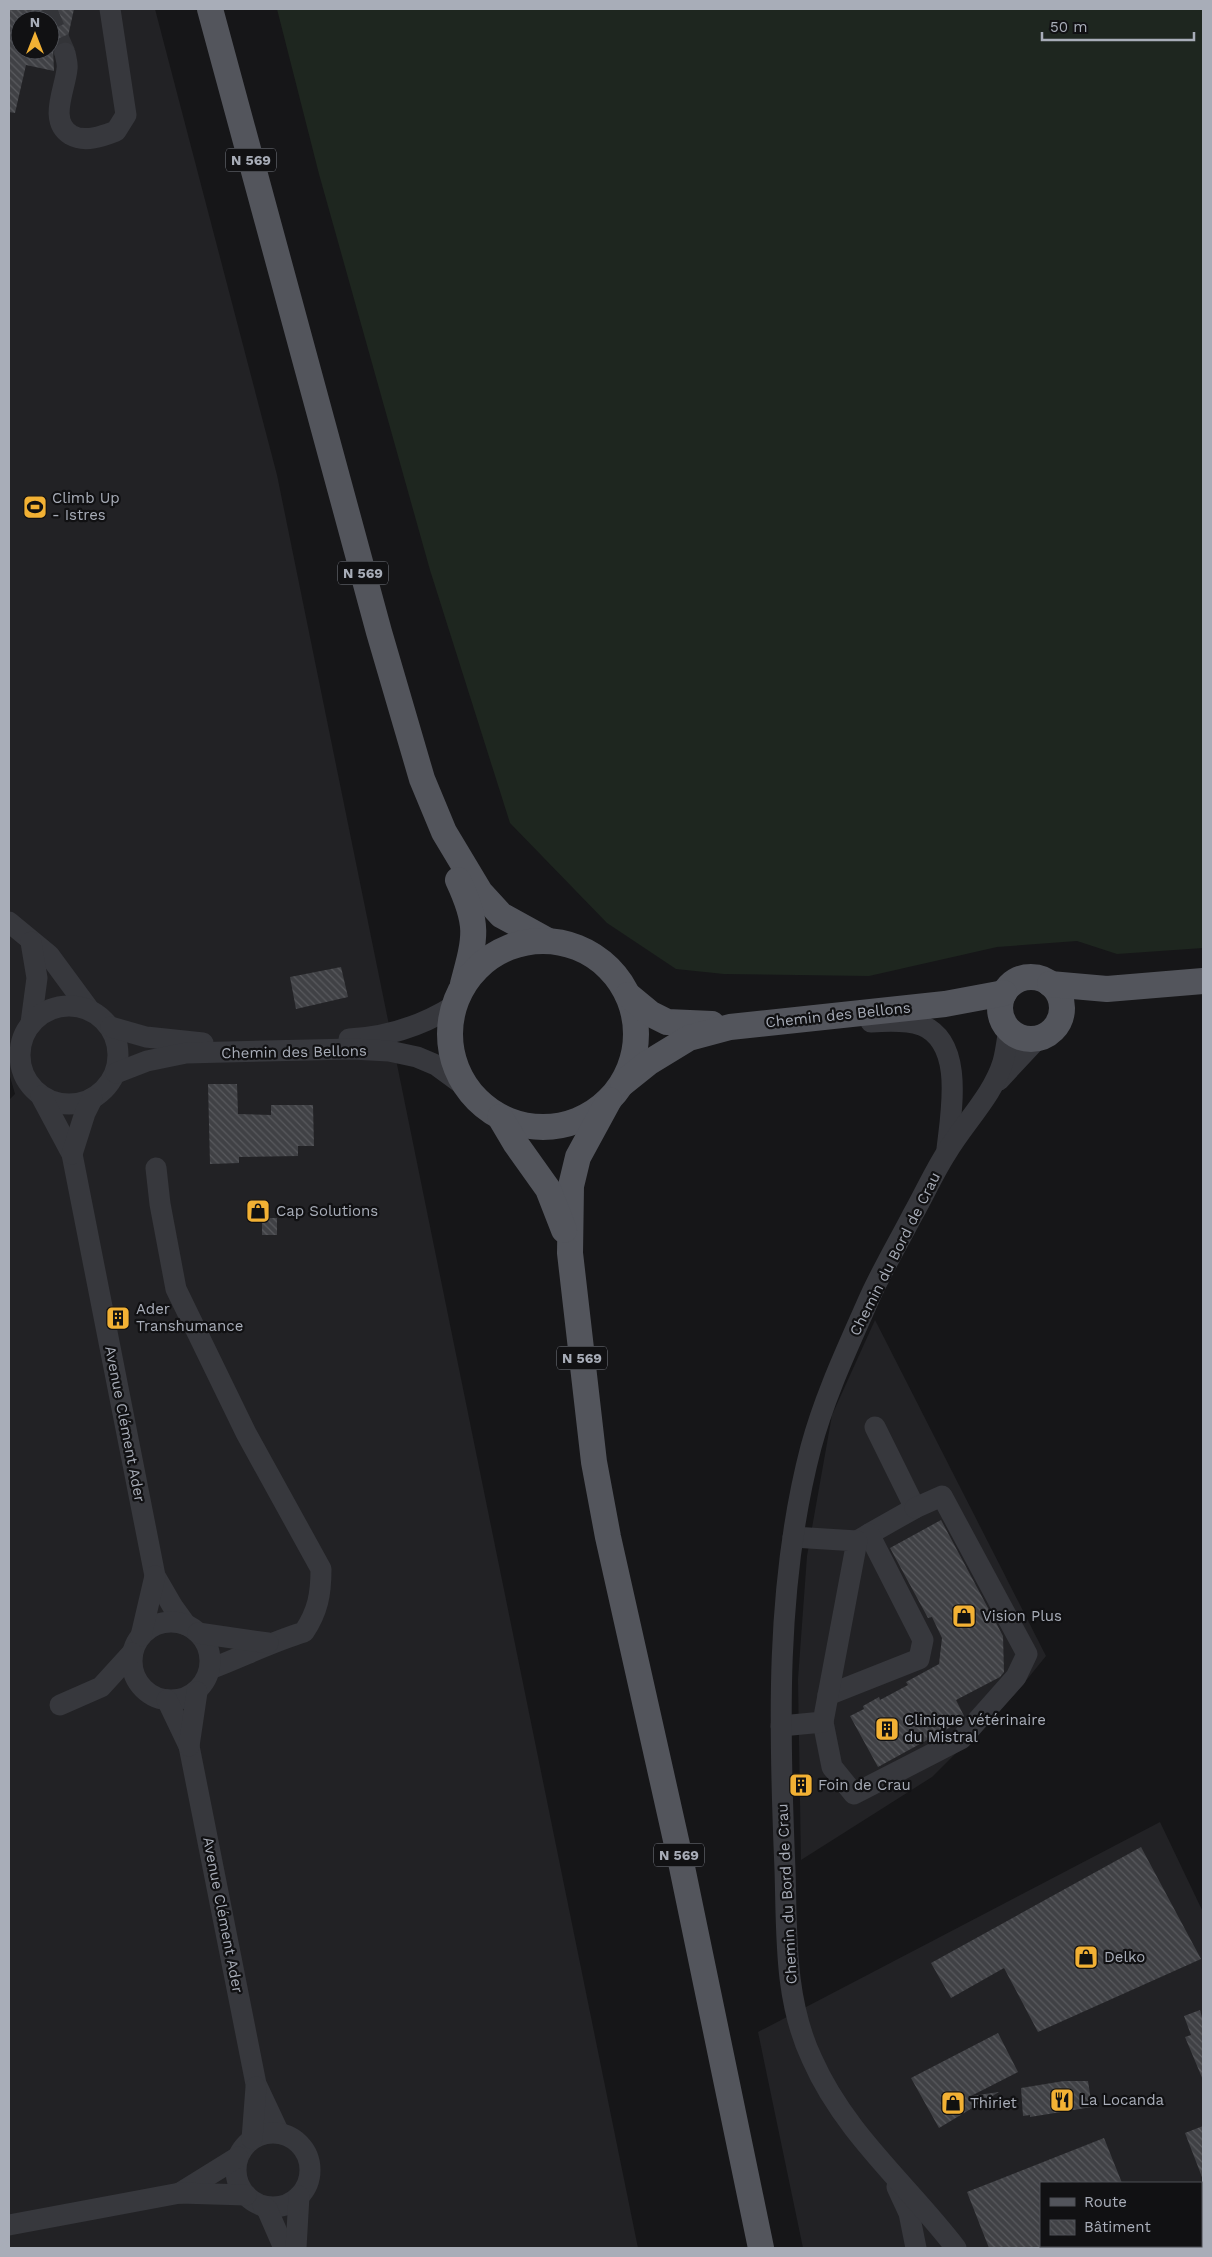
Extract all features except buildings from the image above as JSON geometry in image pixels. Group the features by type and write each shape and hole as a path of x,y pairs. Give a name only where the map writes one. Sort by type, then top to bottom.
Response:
{"main road":[{"name":"N 569","path":"210,9 379,632 422,778 444,832 480,892 491,906 516,925 548,942"},
{"name":"N 569","path":"444,832 451,864 471,908 474,921 472,952 458,997"},
{"path":"500,1117 481,1104 466,1087 455,1064 451,1045 450,1024 458,997 477,968 498,953 522,944 548,942 573,946 596,957 615,974 628,996 637,1032 635,1051 630,1069 615,1093"},
{"path":"1030,977 1041,978 1050,984 1060,996 1061,1013 1054,1029 1038,1038 1027,1038 1006,1025 1000,1006 1004,993 1020,979 1030,977"},
{"path":"1050,984 1107,989 1203,981"},
{"path":"1061,1013 1107,989"},
{"name":"Chemin des Bellons","path":"500,1117 530,1126 546,1127 569,1124 590,1115 648,1063 676,1045 690,1038 730,1027 945,1004 1004,993"},
{"name":"Chemin des Bellons","path":"628,996 651,1014 667,1022 730,1027"},
{"name":"Chemin des Bellons","path":"945,1004 1006,1025"},
{"name":"N 569","path":"615,1093 575,1164 571,1186 570,1253 594,1462 608,1537 686,1886 761,2248"},
{"name":"N 569","path":"500,1117 554,1200 570,1253"}],"street":[{"path":"65,54 68,67 59,118 63,130 74,136 86,139 103,136 116,130 126,115 110,9"},
{"path":"9,922 49,955 88,1008"},
{"path":"32,942 37,978 22,1030 20,1064 36,1091"},
{"name":"Chemin des Bellons","path":"111,1027 146,1037 208,1043 356,1038 407,1029 458,997"},
{"path":"9,1074 36,1091 66,1104 79,1104 92,1099 106,1088 116,1072 119,1057 117,1041 111,1027 101,1016 88,1008 72,1005 57,1007 43,1012 22,1030"},
{"path":"826,1016 855,1023 888,1021 921,1025 943,1041 949,1058 952,1083 947,1152"},
{"path":"991,1087 1002,1063 1006,1025"},
{"path":"991,1087 1038,1038"},
{"name":"Chemin des Bellons","path":"116,1072 147,1061 186,1054 352,1049 417,1056 436,1065 466,1087"},
{"name":"Chemin du Bord de Crau","path":"956,2248 918,2201 893,2177 859,2137 838,2106 812,2060 796,2018 789,1968 781,1726 782,1643 793,1536 812,1445 833,1381 875,1285 947,1152 991,1087"},
{"name":"Avenue Clément Ader","path":"36,1091 72,1154 155,1576 172,1607 192,1629"},
{"name":"Avenue Clément Ader","path":"72,1154 83,1119 92,1099"},
{"path":"156,1168 160,1204 176,1289 246,1433 322,1569 322,1593 315,1615 304,1632 268,1643 239,1659 210,1669"},
{"path":"875,1427 915,1508"},
{"path":"793,1536 863,1537 915,1508 942,1496 1027,1654 1016,1677 961,1739 854,1794 832,1767 823,1722 863,1537"},
{"path":"828,1695 919,1659 923,1640 863,1537"},
{"name":"Avenue Clément Ader","path":"137,1644 155,1576"},
{"path":"101,1687 150,1628 162,1623 174,1622 192,1629 268,1643"},
{"path":"137,1644 132,1666 135,1678 142,1688 158,1698 167,1700 188,1697 197,1692 203,1685 210,1669 208,1649 192,1629"},
{"path":"60,1705 101,1687 142,1688"},
{"name":"Avenue Clément Ader","path":"189,1746 197,1692"},
{"name":"Avenue Clément Ader","path":"167,1700 189,1746 256,2084 279,2133"},
{"path":"781,1726 823,1722"},
{"name":"Avenue Clément Ader","path":"252,2139 256,2084"},
{"path":"9,2226 180,2193 254,2200 283,2206 300,2196 306,2187 310,2176 310,2164 307,2153 300,2144 290,2137 279,2133 260,2135 252,2139 238,2157 180,2193"},
{"path":"238,2157 237,2177 254,2200 267,2209 284,2248"},
{"name":"Chemin du Bord de Crau","path":"893,2177 909,2213 916,2248"},
{"path":"296,2248 300,2196"}],"shaded area":[{"path":"9,9 155,9 277,475 638,2248 9,2248 9,1100 15,1094 9,1073"},
{"path":"277,9 1203,9 1203,948 1117,954 1077,941 997,947 869,976 724,974 676,969 607,923 510,823 430,570 319,174"},
{"path":"875,1320 1046,1656 1016,1693 932,1777 801,1860 798,1679 807,1556 832,1415"},
{"path":"1160,1822 1203,1912 1203,2248 803,2248 758,2032"}],"tunnel":[{"path":"46,9 65,53"}],"place":[{"name":"Climb Up - Istres","path":"35,507"},
{"name":"Cap Solutions","path":"258,1211"},
{"name":"Ader Transhumance","path":"118,1318"},
{"name":"Vision Plus","path":"964,1616"},
{"name":"Clinique vétérinaire du Mistral","path":"887,1729"},
{"name":"Foin de Crau","path":"801,1785"},
{"name":"Delko","path":"1086,1957"},
{"name":"La Locanda","path":"1062,2100"},
{"name":"Thiriet","path":"953,2103"}]}
